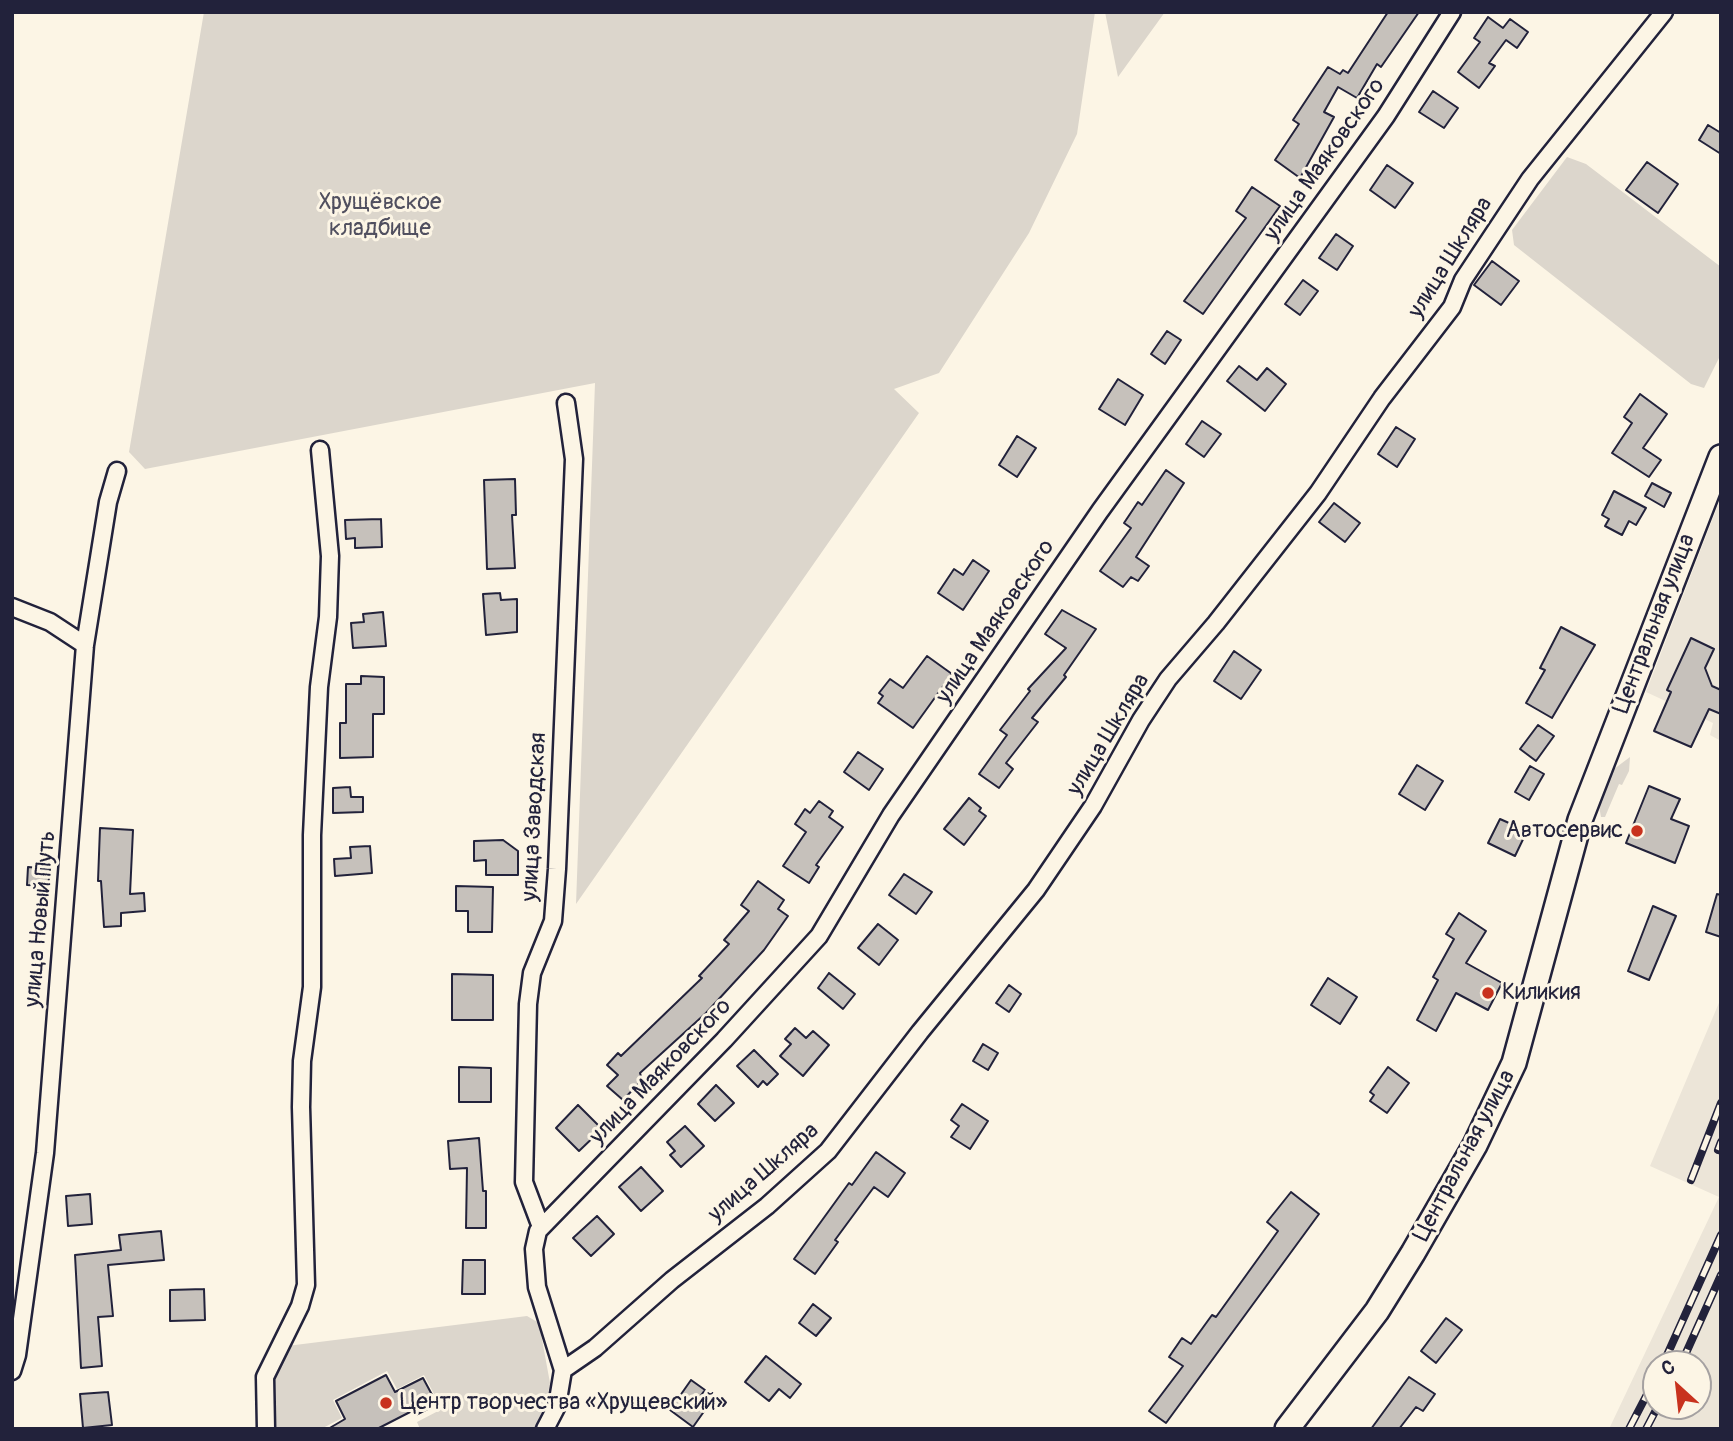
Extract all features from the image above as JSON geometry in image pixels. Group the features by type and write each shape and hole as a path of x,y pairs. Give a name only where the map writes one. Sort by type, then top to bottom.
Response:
{"main road":[{"name":"Центральная улица","path":"1287,1429 1377,1311 1413,1253 1475,1145 1514,1063 1554,905 1580,820 1721,457"}],"street":[{"name":"улица Маяковского","path":"541,1227 724,1041 819,936 891,815 1100,511 1386,116 1452,12"},
{"name":"улица Шкляра","path":"563,1370 595,1348 672,1280 767,1206 836,1141 920,1032 1036,890 1093,806 1141,720 1168,679 1216,623 1318,493 1382,398 1452,307 1463,280 1530,179 1664,12"},
{"name":"улица Заводская","path":"541,1227 524,1182 527,1004 532,973 553,921 557,869 574,458 566,403"},
{"path":"266,1429 265,1377 300,1306 306,1285 300,1107 302,1061 312,987 312,835 319,687 328,617 330,568 328,515 320,450"},
{"name":"улица Новый Путь","path":"12,1371 17,1355 45,1153 85,645 108,502 117,471"},
{"path":"12,607 50,622 85,645"},
{"path":"541,1227 534,1249 537,1287 563,1370 556,1406 545,1429"}],"shaded area":[{"path":"1721,497 1721,741 1710,735 1713,723 1646,692"},
{"path":"1721,998 1721,1429 1609,1429 1642,1359 1642,1420 1712,1420 1712,1350 1646,1350 1719,1197 1650,1166"}],"green space":[{"name":"Хрущёвское кладбище","path":"204,12 1095,12 1077,134 1029,233 939,373 894,389 919,413 576,904 595,383 145,469 129,452"},
{"path":"1105,12 1165,12 1118,77"},
{"path":"1567,157 1586,164 1721,267 1721,354 1704,388 1691,384 1514,245 1512,230"},
{"path":"1630,757 1629,771 1622,785 1619,784 1605,817 1601,817 1599,806 1614,769"},
{"path":"527,1316 539,1323 550,1383 544,1414 536,1429 420,1429 417,1422 442,1409 424,1375 397,1389 387,1371 333,1400 342,1418 321,1429 275,1429 270,1390 287,1346"}],"building":[{"path":"1388,12 1419,12 1381,67 1377,64 1357,98 1338,87 1324,112 1334,117 1300,178 1275,160 1299,124 1293,120 1328,67 1340,74 1343,70 1348,73"},
{"path":"1488,17 1503,28 1510,19 1528,32 1517,48 1506,40 1489,63 1495,66 1479,88 1458,72 1480,42 1474,38"},
{"path":"1433,91 1458,108 1444,128 1419,112"},
{"path":"1708,125 1721,133 1721,154 1699,140"},
{"path":"1647,162 1678,184 1658,213 1626,190"},
{"path":"1387,165 1413,183 1395,208 1370,190"},
{"path":"1252,187 1280,206 1203,314 1184,301 1246,218 1236,211"},
{"path":"1336,234 1353,246 1337,270 1319,258"},
{"path":"1492,261 1519,281 1501,305 1474,285"},
{"path":"1303,280 1318,291 1300,315 1285,304"},
{"path":"1167,331 1181,340 1165,364 1151,354"},
{"path":"1239,366 1257,380 1267,368 1286,384 1265,411 1227,381"},
{"path":"1118,379 1143,395 1125,425 1099,409"},
{"path":"1640,394 1667,414 1643,448 1661,460 1649,477 1612,453 1632,423 1624,417"},
{"path":"1202,421 1221,434 1204,457 1186,444"},
{"path":"1396,427 1415,439 1397,467 1378,454"},
{"path":"1017,436 1036,448 1017,477 999,465"},
{"path":"1166,470 1184,483 1136,557 1149,566 1138,581 1131,577 1123,587 1100,571 1131,528 1124,523 1138,502 1142,505"},
{"path":"515,479 516,515 512,515 515,568 487,569 484,480"},
{"path":"1652,483 1671,493 1664,507 1645,496"},
{"path":"1614,491 1646,508 1636,525 1629,521 1622,535 1605,526 1609,519 1602,515"},
{"path":"1334,503 1360,523 1345,542 1319,522"},
{"path":"381,519 382,547 355,548 355,538 346,539 345,520"},
{"path":"973,560 989,571 963,610 938,593 954,569 963,575"},
{"path":"500,593 501,600 517,599 517,632 486,635 483,594"},
{"path":"1062,610 1096,629 1064,675 1066,677 1032,718 1038,722 1006,763 1013,769 999,788 979,774 1007,735 1000,730 1030,691 1028,689 1066,648 1045,634"},
{"path":"383,612 386,646 353,648 351,623 364,622 363,614"},
{"path":"1561,627 1595,645 1552,718 1526,703 1545,670 1540,668"},
{"path":"1691,638 1714,649 1705,668 1712,686 1721,690 1721,714 1709,709 1691,747 1654,731 1671,692 1667,690"},
{"path":"1234,651 1261,670 1241,699 1214,681"},
{"path":"927,656 952,674 913,728 878,703 883,696 879,693 890,679 903,688"},
{"path":"361,676 384,677 384,714 373,714 373,757 340,758 340,723 346,723 346,684 361,684"},
{"path":"1538,725 1554,736 1536,761 1520,749"},
{"path":"858,752 883,769 869,790 844,772"},
{"path":"1417,765 1443,781 1425,810 1399,794"},
{"path":"1530,766 1544,774 1529,800 1515,792"},
{"path":"1649,786 1680,799 1671,819 1689,826 1675,863 1626,843"},
{"path":"350,787 351,797 363,797 363,812 333,813 333,788"},
{"path":"969,798 986,816 964,845 944,829"},
{"path":"819,801 833,811 829,817 843,827 816,865 819,867 809,883 783,866 806,832 795,824 805,809 810,813"},
{"path":"1500,819 1527,831 1515,856 1488,843"},
{"path":"100,828 133,830 130,894 144,893 145,911 121,913 121,926 104,927 101,881 98,881"},
{"path":"503,840 518,851 518,875 486,875 486,860 474,861 474,841"},
{"path":"370,846 372,873 335,876 334,859 351,858 350,847"},
{"path":"28,867 50,869 48,886 27,885"},
{"path":"904,874 932,892 916,914 889,895"},
{"path":"758,881 784,900 778,909 788,916 764,950 706,1013 640,1073 642,1080 623,1100 607,1086 618,1075 607,1065 618,1053 621,1056 702,978 699,976 729,944 724,940 749,911 741,905"},
{"path":"456,886 493,887 492,932 468,932 468,911 456,911"},
{"path":"1717,894 1721,895 1721,937 1706,932"},
{"path":"1653,906 1676,916 1649,980 1628,971"},
{"path":"1459,913 1486,931 1466,963 1502,983 1488,1010 1456,993 1436,1031 1417,1020 1438,980 1433,977 1454,939 1446,934"},
{"path":"878,924 898,940 879,965 858,948"},
{"path":"829,973 855,994 843,1009 818,988"},
{"path":"452,974 493,975 493,1020 452,1020"},
{"path":"1328,978 1357,997 1340,1024 1311,1005"},
{"path":"1009,985 1021,994 1009,1012 996,1003"},
{"path":"795,1028 806,1038 813,1031 829,1045 803,1076 780,1056 791,1044 785,1039"},
{"path":"983,1044 998,1053 988,1070 973,1061"},
{"path":"754,1050 778,1074 767,1085 763,1081 758,1087 737,1066"},
{"path":"459,1067 491,1068 491,1102 459,1102"},
{"path":"1388,1067 1409,1083 1387,1113 1370,1101 1374,1095 1370,1092"},
{"path":"716,1085 734,1103 715,1121 698,1104"},
{"path":"962,1104 988,1121 970,1149 951,1137 959,1126 951,1120"},
{"path":"578,1105 602,1129 579,1151 556,1128"},
{"path":"685,1126 704,1146 681,1167 670,1155 675,1151 667,1142"},
{"path":"479,1138 483,1191 486,1191 486,1228 466,1228 467,1168 450,1169 448,1141"},
{"path":"876,1152 905,1173 888,1197 874,1187 835,1240 838,1242 815,1274 794,1259 849,1183 852,1185"},
{"path":"641,1167 663,1191 641,1211 619,1187"},
{"path":"1291,1192 1319,1214 1166,1423 1149,1411 1183,1366 1169,1357 1182,1338 1191,1344 1212,1315 1216,1317 1278,1231 1267,1222"},
{"path":"90,1194 92,1224 68,1226 66,1196"},
{"path":"597,1216 614,1234 591,1256 573,1238"},
{"path":"161,1231 164,1260 108,1265 113,1316 98,1317 102,1366 81,1368 75,1255 121,1250 119,1235"},
{"path":"463,1260 485,1260 485,1294 462,1294"},
{"path":"204,1289 205,1320 170,1321 170,1290"},
{"path":"813,1304 831,1318 816,1336 799,1323"},
{"path":"1446,1318 1462,1330 1436,1363 1421,1351"},
{"path":"766,1356 801,1384 790,1398 779,1389 769,1401 745,1382"},
{"name":"Центр творчества «Хрущевский»","path":"386,1375 395,1392 423,1378 437,1404 416,1415 414,1410 377,1429 328,1429 345,1419 336,1401"},
{"path":"1409,1377 1435,1394 1423,1411 1416,1407 1399,1429 1371,1429"},
{"path":"691,1380 705,1390 695,1403 705,1410 693,1427 670,1410"},
{"path":"108,1392 112,1425 83,1428 80,1394"}],"railway":[{"path":"1691,1180 1721,1103"},
{"path":"1718,1150 1721,1142"},
{"path":"1669,1350 1721,1235"},
{"path":"1687,1350 1721,1275"},
{"path":"1629,1429 1642,1404"},
{"path":"1646,1429 1651,1420"}],"place":[{"name":"Автосервис","path":"1637,831"},
{"name":"Киликия","path":"1488,993"},
{"name":"Центр творчества «Хрущевский»","path":"386,1403"}]}
